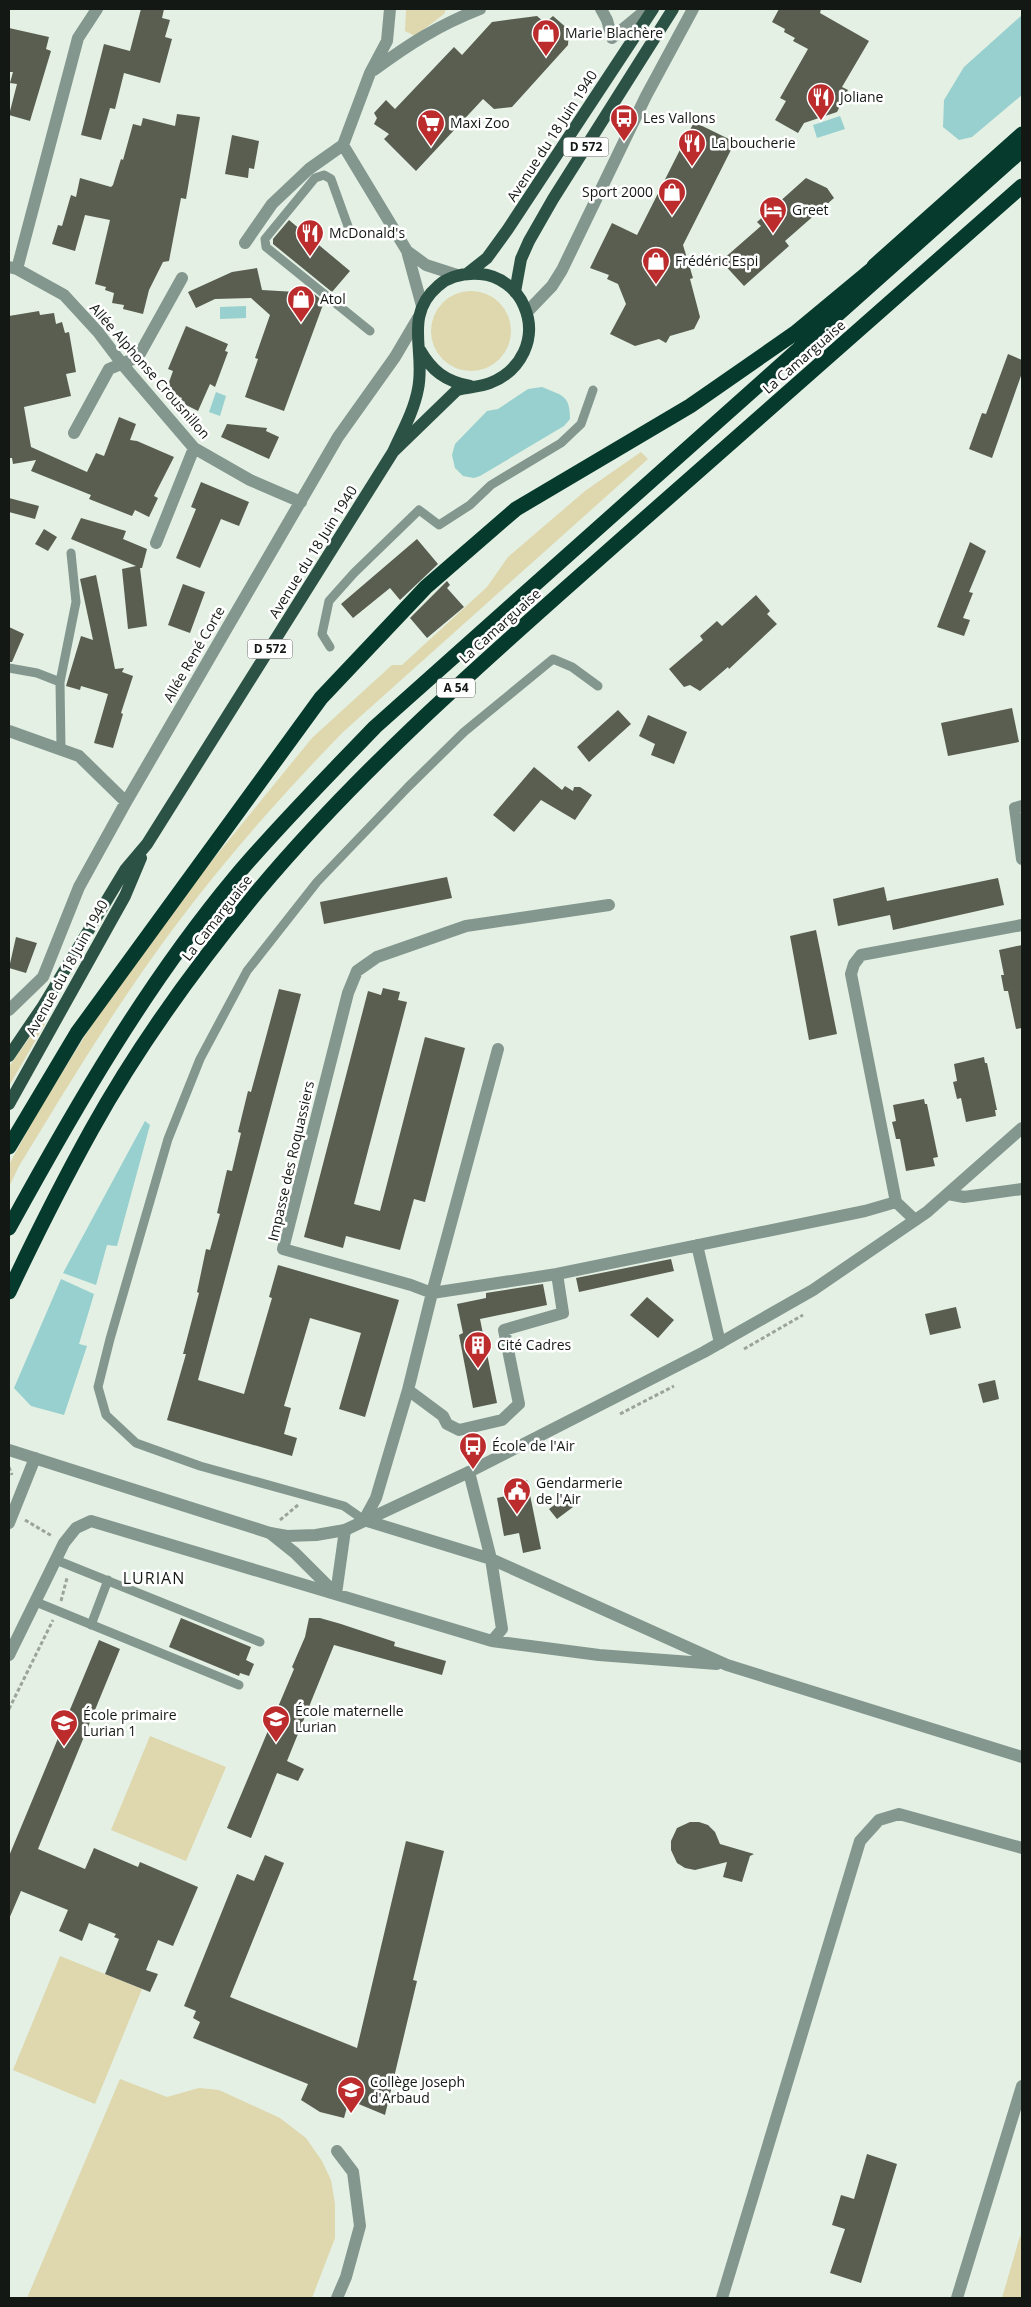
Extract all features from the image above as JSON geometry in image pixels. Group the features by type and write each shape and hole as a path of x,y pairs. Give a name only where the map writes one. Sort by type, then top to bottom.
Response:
{"highway":[{"path":"848,289 1022,134"},
{"path":"9,1147 77,1033 321,698 426,587 516,509 690,406 795,333 1022,144"},
{"name":"La Camarguaise","path":"9,1228 69,1119 120,1035 182,946 235,877 296,808 396,707 1022,150"},
{"name":"La Camarguaise","path":"9,1292 93,1127 142,1047 198,968 255,894 311,830 394,745 522,627 1022,186"}],"main road":[{"name":"Avenue du 18 Juin 1940","path":"9,1056 43,1006 126,870 147,844 393,452 418,389 420,350 417,334 420,312 430,292 442,282 463,274 487,258 654,9"},
{"name":"D 572","path":"515,292 521,259 529,241 557,193 673,9"},
{"name":"Avenue du 18 Juin 1940","path":"393,452 457,390 488,384 504,376 518,364 526,348 530,330 527,312 515,292 502,281 486,274 463,274"},
{"name":"Avenue du 18 Juin 1940","path":"420,350 428,364 439,375 454,383 470,386"},
{"name":"Avenue du 18 Juin 1940","path":"9,1104 124,896 147,844"}],"street":[{"path":"13,268 78,38 96,9"},
{"path":"246,243 272,204 309,169 342,145 370,73 387,41 390,9"},
{"path":"370,73 407,45 459,14 480,9"},
{"path":"600,9 607,20 612,38 646,9"},
{"path":"527,312 552,286 562,270 662,63 694,9"},
{"path":"342,145 407,251 420,312"},
{"path":"407,251 426,266 463,274"},
{"name":"Allée Alphonse Crousnillon","path":"13,268 64,295 98,332 122,365 194,448 250,480 301,502"},
{"path":"74,433 109,369 138,357 182,278"},
{"name":"Allée René Corte","path":"11,1003 42,977 79,887 126,802 338,437 396,357 420,312"},
{"path":"156,543 194,448"},
{"path":"9,731 79,756 126,802"},
{"path":"1022,806 1016,808 1022,859"},
{"name":"Impasse des Roquassiers","path":"432,1293 411,1285 283,1249 348,993 357,971 377,957 466,926 609,905"},
{"path":"915,1220 896,1202 851,974 854,964 861,955 1022,925"},
{"path":"364,1520 376,1498 408,1390 432,1293 498,1049"},
{"path":"9,1450 272,1528 287,1536 316,1535 345,1530 469,1472 720,1343 813,1290 915,1220 948,1194 1022,1128"},
{"path":"948,1194 964,1197 1022,1189"},
{"path":"432,1293 556,1274 865,1211 896,1202"},
{"path":"697,1246 720,1343"},
{"path":"408,1390 444,1416 447,1424 459,1430 502,1420 519,1404 504,1330 563,1313 556,1274"},
{"path":"11,1518 35,1458"},
{"path":"469,1472 491,1559 502,1629 492,1641"},
{"path":"364,1520 491,1559 727,1665 1022,1757"},
{"path":"9,1655 64,1543 76,1528 91,1521 492,1641 599,1655 727,1665"},
{"path":"272,1528 295,1554 336,1594"},
{"path":"336,1594 345,1530"},
{"path":"722,2298 860,1841 879,1820 899,1814 1022,1848"},
{"path":"957,2298 1022,2086"},
{"path":"337,2151 353,2172 360,2226 346,2277 337,2298"}],"lane":[{"path":"998,155 1022,128"},
{"path":"349,229 331,179 324,175 315,178 265,239 266,247 370,331"},
{"path":"330,647 322,634 329,601 419,510 439,525 470,505 490,485 562,443 581,424 594,390"},
{"path":"61,749 60,682 76,602 71,553"},
{"path":"364,1520 344,1506 200,1466 136,1443 106,1415 98,1387 110,1339 168,1139 200,1059 247,971 317,882 464,732 553,659 572,667 598,686"},
{"path":"9,668 37,673 60,682"},
{"path":"56,1560 260,1642"},
{"path":"91,1625 108,1580"},
{"path":"36,1602 239,1685"}],"path":[{"path":"658,1394 675,1385"},
{"path":"272,1528 308,1497"},
{"path":"11,1518 64,1543"},
{"path":"60,1604 68,1571"},
{"path":"9,1709 56,1615"}],"shaded area":[{"path":"406,9 446,9 444,14 415,36 405,31"},
{"path":"471,291 486,294 499,303 508,316 511,331 508,346 499,359 486,368 471,371 456,368 443,359 434,346 431,331 434,316 443,303 456,294"},
{"path":"641,452 648,459 343,732 236,849 163,943 108,1022 19,1166 9,1187 9,1165 12,1159 39,1110 114,989 180,900 312,738 392,665 402,665 487,587 508,557 585,491"},
{"path":"41,1021 45,1024 9,1086 9,1067"},
{"path":"150,1736 226,1767 186,1861 111,1830"},
{"path":"60,1956 142,1989 95,2104 13,2070"},
{"path":"120,2079 167,2097 199,2088 219,2090 280,2118 306,2138 322,2161 331,2180 335,2204 335,2238 312,2298 27,2298"},
{"path":"1022,2235 1022,2298 1002,2298 1020,2236"}],"water":[{"path":"1022,15 1022,95 972,137 959,140 943,127 944,100 964,67"},
{"path":"840,116 845,129 817,138 813,125"},
{"path":"246,306 246,318 220,319 220,307"},
{"path":"542,387 564,397 567,401 570,419 564,426 480,476 474,478 463,476 455,468 452,455 455,444 487,411 498,409 528,389"},
{"path":"216,392 226,396 220,416 209,412"},
{"path":"145,1121 150,1125 117,1246 107,1245 96,1285 63,1273"},
{"path":"61,1279 94,1294 79,1344 87,1346 64,1415 31,1406 14,1388"}],"building":[{"path":"141,9 164,9 162,18 170,20 165,37 172,39 160,83 124,73 115,109 110,108 101,140 81,135 104,44 130,51"},
{"path":"779,9 821,9 820,13 869,41 842,87 848,90 837,112 804,123 798,133 775,120 786,101 780,98 808,49 793,41 795,38 784,32 785,29 772,22"},
{"path":"537,16 545,23 553,16 569,30 568,45 512,107 494,109 483,99 416,171 384,139 389,134 374,124 377,118 374,113 386,100 395,109 454,47 462,55 492,22"},
{"path":"9,28 49,37 46,49 51,51 30,121 9,115 17,84 10,83 13,72 9,72"},
{"path":"177,114 200,117 186,199 181,198 169,261 163,262 149,290 143,314 123,309 124,305 112,303 114,293 105,290 106,287 95,284 110,220 85,215 75,251 52,244 58,225 62,226 71,195 76,197 80,178 111,187 121,159 123,160 133,124 141,126 143,118 175,126"},
{"path":"694,122 735,142 683,245 693,278 690,279 700,317 694,329 670,336 666,343 659,339 635,346 610,334 626,304 618,284 607,279 609,275 590,268 612,223 637,235"},
{"path":"232,135 259,141 254,169 249,168 248,178 225,174"},
{"name":"Greet","path":"806,178 827,188 834,198 785,241 789,246 744,286 721,261 761,226 757,222"},
{"name":"McDonald's","path":"289,220 350,271 332,292 273,244 273,239"},
{"path":"257,268 262,290 313,293 324,302 284,411 245,397 258,359 255,358 270,315 251,298 215,299 196,308 188,292 232,272"},
{"path":"39,311 40,315 54,313 56,324 62,322 65,333 69,332 76,372 66,374 71,396 24,407 31,447 87,472 96,453 104,456 119,417 136,424 130,440 137,441 174,457 154,496 158,498 149,517 135,510 132,516 89,499 91,495 31,471 36,460 13,464 12,458 9,458 9,316"},
{"path":"186,326 228,344 225,351 228,352 215,387 210,384 198,411 184,404 185,402 181,400 182,398 170,393 172,388 168,385 173,371 168,369"},
{"path":"1008,354 1022,360 1022,373 992,458 969,449 982,413 986,414"},
{"path":"227,424 267,428 266,431 279,437 269,459 221,437"},
{"path":"201,482 249,502 239,526 221,519 200,568 176,558 196,509 191,507"},
{"path":"9,498 39,506 35,519 9,512"},
{"path":"81,518 126,531 123,539 147,549 142,568 140,568 147,626 128,629 122,569 136,566 71,539"},
{"path":"44,529 57,537 48,551 35,544"},
{"path":"417,539 438,564 400,600 390,588 353,618 341,604"},
{"path":"970,542 986,551 969,592 973,593 963,618 970,620 964,636 937,627"},
{"path":"96,575 115,669 124,668 122,672 133,676 121,713 123,714 113,748 94,743 108,694 81,686 80,690 66,686 81,636 93,640 80,579"},
{"path":"447,581 450,585 447,588 464,607 427,638 410,618"},
{"path":"183,584 205,592 190,633 168,625"},
{"path":"756,595 770,611 767,614 777,624 729,669 728,667 700,691 690,685 684,687 669,669 703,640 700,636 717,621 722,626"},
{"path":"9,627 24,634 12,662 9,662"},
{"path":"1012,708 1019,742 948,756 941,723"},
{"path":"618,710 631,724 589,762 577,747"},
{"path":"648,715 687,732 674,764 651,755 655,744 639,736"},
{"path":"534,767 562,790 565,786 573,791 574,787 580,787 592,795 575,820 541,800 514,832 493,815"},
{"path":"447,877 452,898 324,924 320,902"},
{"path":"998,878 1004,905 893,930 890,915 838,926 833,899 884,887 887,901"},
{"path":"816,930 837,1034 809,1040 790,936"},
{"path":"16,937 37,943 26,973 9,968"},
{"path":"1022,945 1022,1028 1016,1029 1008,991 1004,991 1001,975 1004,975 999,950"},
{"path":"383,988 400,992 398,1000 407,1002 354,1204 380,1211 425,1037 465,1048 425,1202 414,1199 400,1250 346,1236 343,1248 304,1237 368,991 381,995"},
{"path":"279,989 301,994 198,1380 244,1394 272,1298 269,1297 278,1265 399,1300 365,1417 339,1409 361,1333 310,1318 284,1406 291,1408 284,1434 297,1438 292,1456 167,1420 186,1354 183,1354 199,1293 197,1292 206,1249 210,1250 220,1214 217,1213 227,1170 232,1171 241,1133 238,1132 248,1091 251,1092"},
{"path":"984,1057 997,1110 995,1110 996,1116 966,1122 961,1098 957,1099 953,1082 957,1081 954,1064"},
{"path":"924,1099 925,1104 927,1104 938,1157 933,1158 935,1166 906,1171 900,1139 896,1139 892,1122 896,1121 893,1105"},
{"path":"671,1259 674,1271 579,1292 576,1278"},
{"path":"543,1284 547,1305 480,1319 497,1403 473,1408 459,1335 463,1333 457,1304 486,1298 486,1293"},
{"path":"647,1297 674,1320 658,1338 630,1315"},
{"path":"956,1307 961,1328 930,1335 925,1314"},
{"path":"995,1380 999,1399 983,1403 978,1384"},
{"name":"Gendarmerie de l'Air","path":"527,1480 541,1549 523,1553 519,1533 504,1536 497,1498 514,1494 512,1483"},
{"path":"565,1497 573,1507 557,1519 549,1509"},
{"path":"181,1618 251,1647 246,1660 254,1664 249,1676 240,1673 239,1676 169,1647"},
{"path":"309,1618 320,1618 341,1624 395,1642 394,1646 446,1661 442,1675 334,1645 287,1761 304,1769 298,1781 277,1773 251,1838 227,1828 294,1669 292,1667 305,1637"},
{"path":"99,1640 120,1649 38,1849 85,1869 94,1848 138,1867 140,1862 198,1887 173,1946 158,1940 146,1970 158,1974 150,1992 105,1974 119,1939 114,1937 116,1934 89,1923 82,1941 59,1931 68,1910 21,1891 9,1919 9,1856"},
{"path":"690,1822 708,1825 715,1832 720,1844 754,1854 750,1856 742,1882 723,1877 727,1862 695,1870 685,1868 677,1863 671,1850 671,1841 677,1828"},
{"path":"406,1841 444,1851 413,1980 417,1981 385,2115 349,2100 344,2118 320,2112 301,2100 308,2084 193,2038 200,2022 193,2018 196,2011 184,2006 237,1874 254,1881 265,1855 284,1863 230,1997 357,2048"},
{"path":"867,2154 897,2164 861,2283 830,2273 845,2229 832,2225 841,2195 854,2199"}],"place":[{"name":"Marie Blachère","path":"546,57"},
{"name":"Joliane","path":"821,121"},
{"name":"Les Vallons","path":"624,142"},
{"name":"Maxi Zoo","path":"431,147"},
{"name":"La boucherie","path":"692,167"},
{"name":"Sport 2000","path":"672,216"},
{"name":"Greet","path":"773,234"},
{"name":"McDonald's","path":"310,257"},
{"name":"Frédéric Espi","path":"656,285"},
{"name":"Atol","path":"301,323"},
{"name":"Cité Cadres","path":"478,1369"},
{"name":"École de l'Air","path":"473,1470"},
{"name":"Gendarmerie de l'Air","path":"517,1515"},
{"name":"École maternelle Lurian","path":"276,1743"},
{"name":"École primaire Lurian 1","path":"64,1747"},
{"name":"Collège Joseph d'Arbaud","path":"351,2114"}],"district":[{"name":"LURIAN","path":"154,1578"}]}
